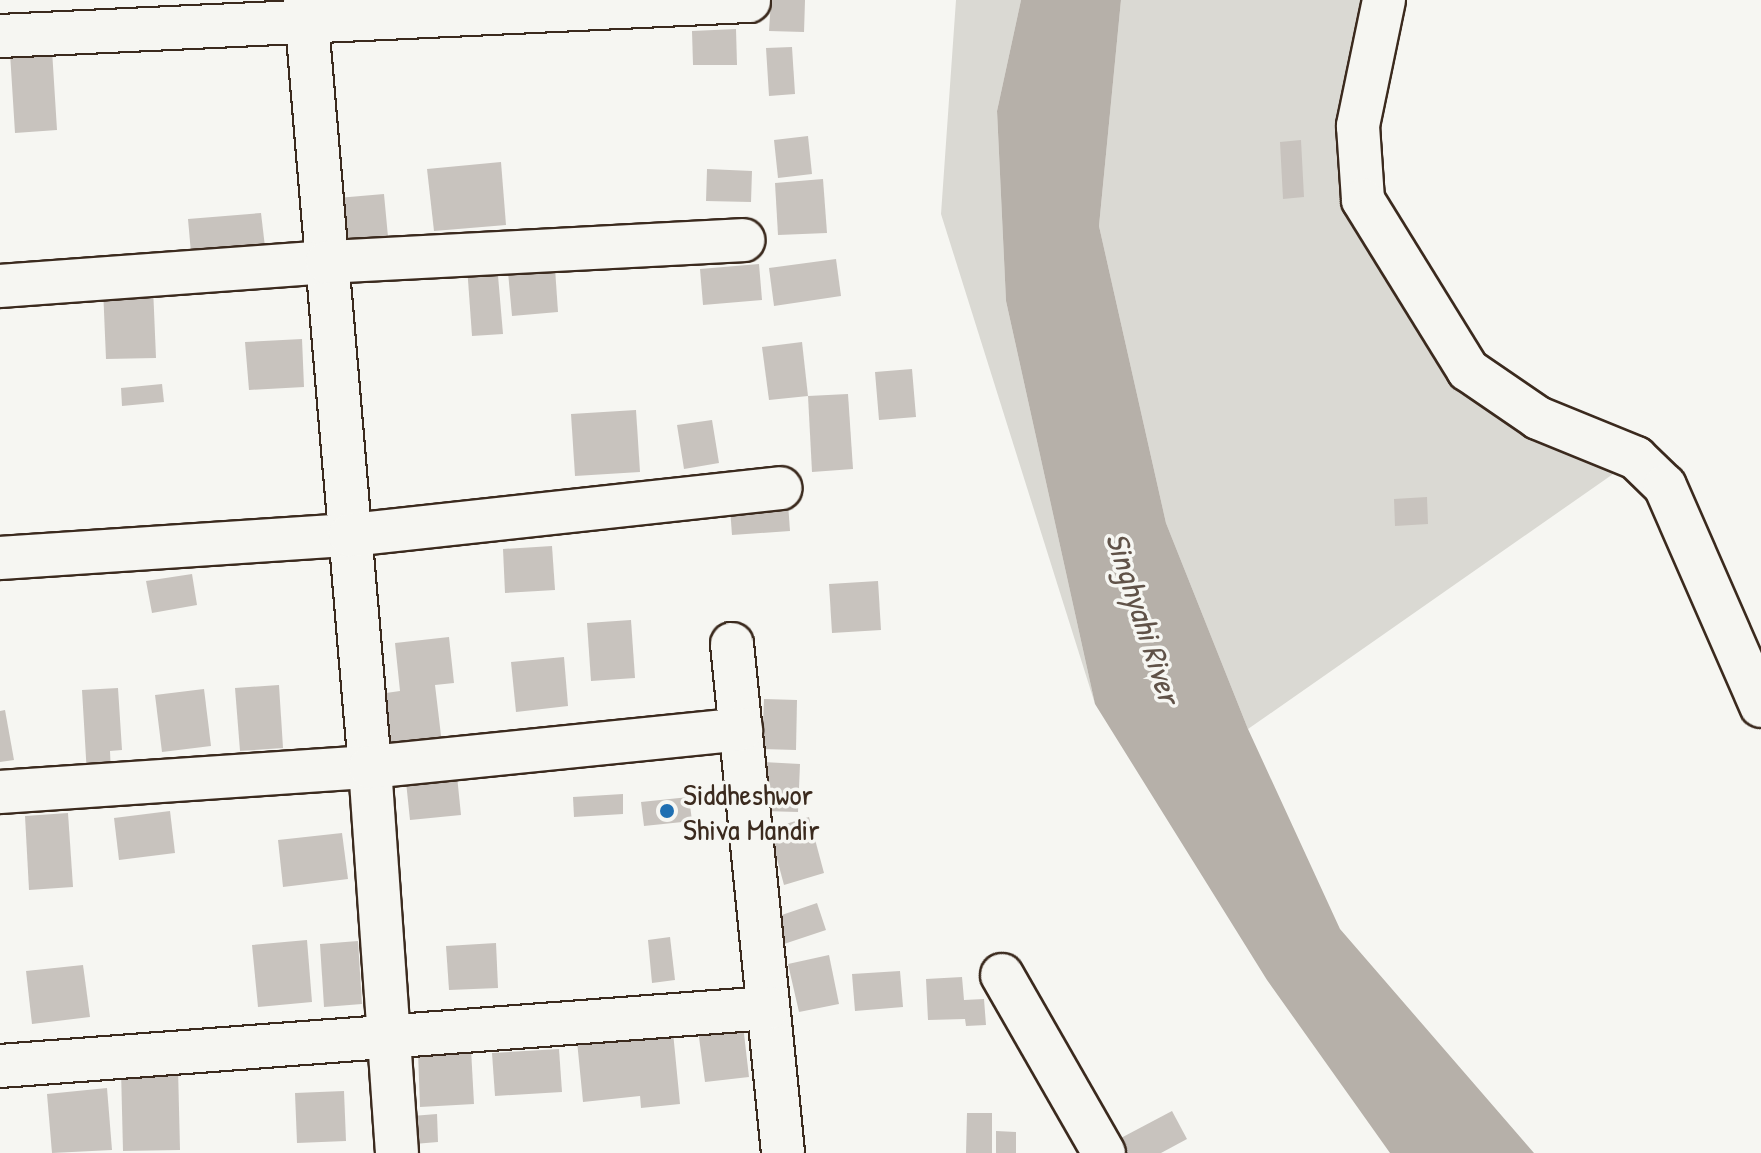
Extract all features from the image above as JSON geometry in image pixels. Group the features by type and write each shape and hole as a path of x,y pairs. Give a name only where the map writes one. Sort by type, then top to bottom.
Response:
{"street":[{"path":"1384,0 1358,126 1363,200 1468,370 1538,418 1636,458 1665,486 1761,706"},
{"path":"0,36 306,10 749,1"},
{"path":"306,10 370,767 397,1153"},
{"path":"0,286 327,262 743,240"},
{"path":"0,558 350,535 780,488"},
{"path":"732,644 783,1153"},
{"path":"0,792 370,767 741,729"},
{"path":"1002,975 1104,1153"},
{"path":"0,1066 768,1008"}],"shaded area":[{"path":"956,0 1021,0 997,111 1006,301 1095,704 941,214"},
{"path":"1121,0 1384,0 1363,200 1468,370 1636,458 1248,729 1166,523 1099,226"}],"water":[{"name":"Singhyahi River","path":"1021,0 1121,0 1099,226 1166,523 1248,729 1340,929 1534,1153 1390,1153 1267,980 1095,704 1006,301 997,111"}],"building":[{"path":"771,0 805,0 804,32 769,31"},
{"path":"736,29 737,65 693,65 692,31"},
{"path":"792,47 795,94 769,96 766,48"},
{"path":"52,50 57,130 15,133 10,53"},
{"path":"808,136 812,174 778,178 774,140"},
{"path":"1301,140 1304,197 1283,199 1280,142"},
{"path":"501,162 506,225 434,231 427,169"},
{"path":"707,169 752,171 751,202 706,201"},
{"path":"823,179 827,233 778,235 775,183"},
{"path":"384,194 388,237 331,243 326,199"},
{"path":"261,213 265,247 191,253 188,219"},
{"path":"836,259 841,296 774,306 769,268"},
{"path":"497,264 503,334 472,336 467,266"},
{"path":"759,264 762,300 703,305 700,269"},
{"path":"555,268 558,312 512,316 508,272"},
{"path":"153,287 156,358 106,359 103,288"},
{"path":"302,339 304,387 249,390 245,342"},
{"path":"802,342 808,396 769,400 762,347"},
{"path":"912,369 916,417 879,420 875,372"},
{"path":"162,384 164,402 122,406 121,388"},
{"path":"848,394 853,469 812,472 808,396"},
{"path":"636,410 640,472 575,476 571,414"},
{"path":"712,420 719,463 684,469 677,425"},
{"path":"1427,497 1428,524 1395,526 1394,499"},
{"path":"788,503 790,531 732,535 730,508"},
{"path":"552,546 555,590 505,593 503,549"},
{"path":"192,574 197,605 152,613 146,581"},
{"path":"878,581 881,630 832,633 829,584"},
{"path":"631,620 635,678 591,681 587,623"},
{"path":"449,637 454,683 435,685 442,744 392,750 386,693 400,691 395,643"},
{"path":"564,657 568,706 516,712 511,662"},
{"path":"279,685 283,748 240,751 235,688"},
{"path":"118,688 122,750 110,751 111,774 87,775 82,690"},
{"path":"204,689 211,746 162,752 155,695"},
{"path":"764,699 797,700 796,750 762,749"},
{"path":"5,710 14,760 0,762 0,711"},
{"path":"763,762 800,764 798,812 761,811"},
{"path":"456,766 461,815 410,820 405,772"},
{"path":"623,794 623,814 574,817 573,797"},
{"name":"Siddheshwor Shiva Mandir","path":"689,797 692,821 644,826 641,802"},
{"path":"170,811 175,853 119,860 114,818"},
{"path":"68,813 73,887 29,890 25,816"},
{"path":"809,817 824,873 784,885 769,829"},
{"path":"342,833 348,879 283,887 278,840"},
{"path":"817,903 826,930 784,944 776,917"},
{"path":"670,937 675,980 652,983 648,940"},
{"path":"307,940 312,1002 258,1007 252,945"},
{"path":"358,941 362,1004 324,1007 320,944"},
{"path":"496,943 498,988 449,990 446,946"},
{"path":"829,955 839,1004 799,1012 788,964"},
{"path":"83,965 90,1017 32,1024 26,971"},
{"path":"900,971 903,1007 855,1011 852,974"},
{"path":"962,977 964,1000 984,999 986,1025 966,1026 965,1019 928,1020 926,979"},
{"path":"743,1025 749,1077 705,1082 698,1030"},
{"path":"673,1032 680,1104 641,1108 640,1096 583,1102 577,1041"},
{"path":"471,1049 474,1104 420,1107 418,1052"},
{"path":"559,1049 562,1092 495,1096 492,1053"},
{"path":"178,1068 180,1150 123,1151 121,1070"},
{"path":"107,1088 112,1150 52,1153 47,1094"},
{"path":"344,1091 346,1141 297,1143 295,1093"},
{"path":"1172,1111 1187,1139 1161,1153 1127,1153 1119,1139"},
{"path":"967,1113 992,1113 992,1153 966,1153"},
{"path":"437,1114 438,1142 414,1144 412,1116"},
{"path":"996,1131 1016,1132 1016,1153 996,1153"}],"place":[{"name":"Siddheshwor Shiva Mandir","path":"667,811"}]}
